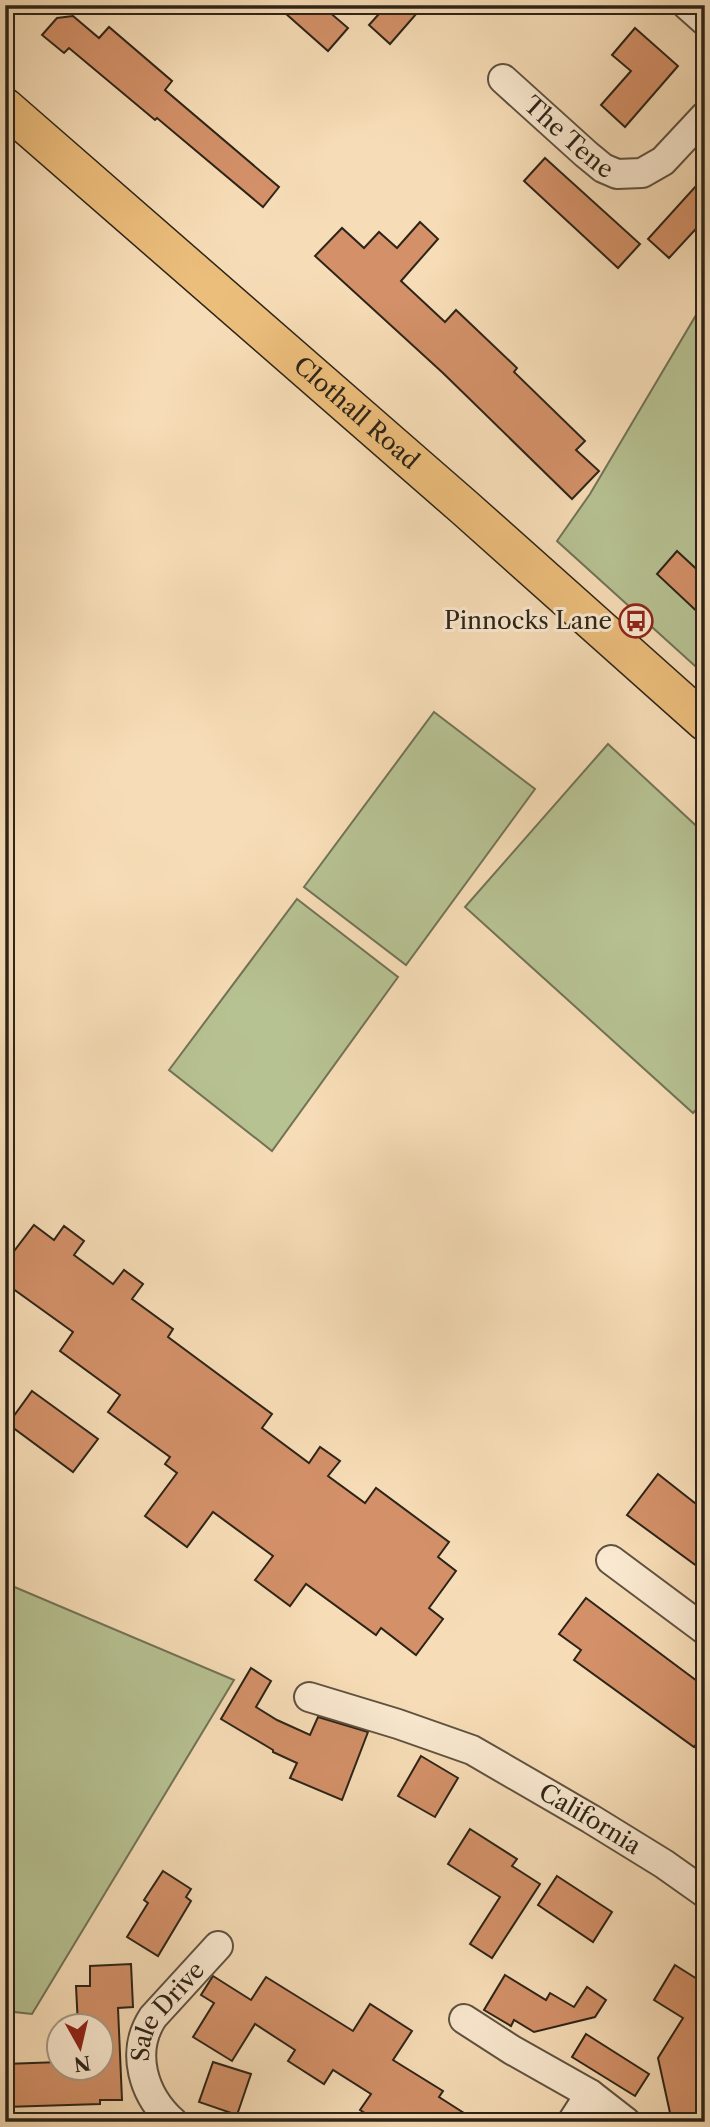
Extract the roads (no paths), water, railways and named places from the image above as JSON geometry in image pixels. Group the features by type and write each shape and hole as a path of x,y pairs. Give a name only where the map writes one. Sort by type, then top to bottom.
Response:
{"main road":[{"name":"Clothall Road","path":"5,107 465,508 705,722"}],"street":[{"path":"687,5 705,21"},
{"name":"The Tene","path":"503,79 586,154 603,168 617,174 642,173 653,168 675,150 705,116"},
{"path":"611,1560 705,1630"},
{"name":"California","path":"309,1697 472,1750 591,1819 705,1893"},
{"name":"Sale Drive","path":"163,2119 152,2098 140,2059 146,2028 218,1947"},
{"path":"464,2019 590,2094 626,2122"},
{"path":"572,2122 590,2094"}],"place":[{"name":"Pinnocks Lane","path":"636,621"}]}
